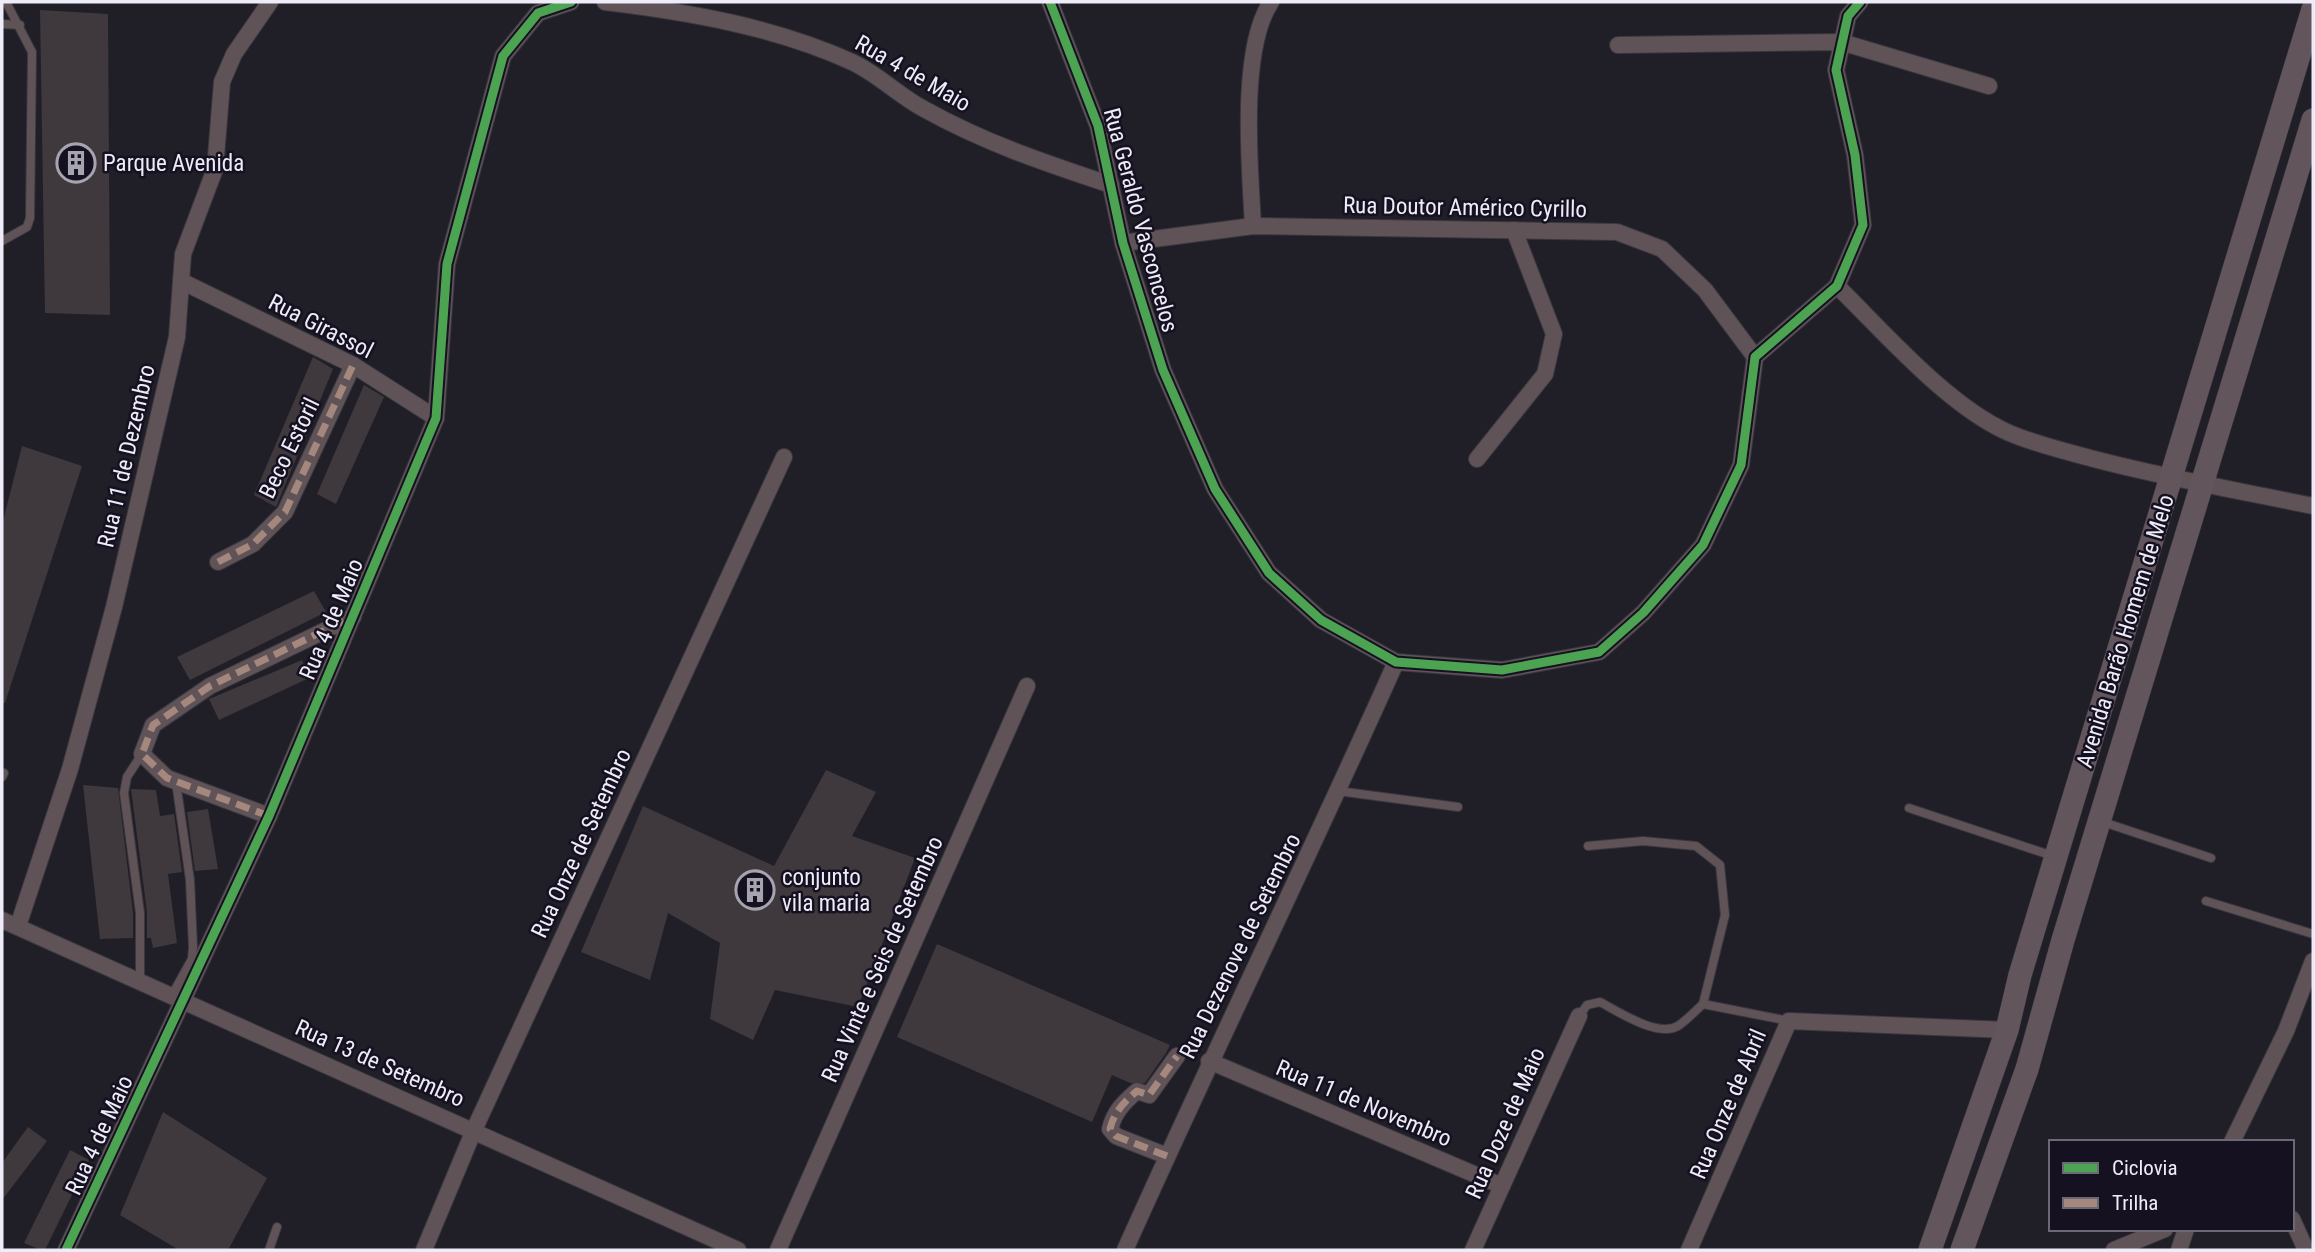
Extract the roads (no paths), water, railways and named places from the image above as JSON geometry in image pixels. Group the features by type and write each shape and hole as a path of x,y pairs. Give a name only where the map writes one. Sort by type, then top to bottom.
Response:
{"main road":[{"name":"Avenida Barão Homem de Melo","path":"1930,1250 2007,1030 2056,857 2313,9"},
{"name":"Avenida Barão Homem de Melo","path":"1962,1250 2027,1069 2099,821 2313,120"},
{"path":"2007,1030 2026,1041 2027,1069"}],"street":[{"name":"Rua 11 de Dezembro","path":"18,926 70,769 114,607 177,337 183,254 215,169 222,82 234,54 270,2"},
{"name":"Rua 4 de Maio","path":"66,1250 178,997 270,816 436,418 447,264 503,56 538,13 571,2"},
{"name":"Rua 4 de Maio","path":"605,2 710,18 781,35 854,63 922,108 1016,154 1111,184"},
{"path":"710,18 714,2"},
{"name":"Rua Geraldo Vasconcelos","path":"1050,2 1098,126 1123,243 1163,370 1215,489 1269,573 1321,620 1396,662 1502,670 1599,652 1643,613 1703,545 1741,465 1755,357"},
{"path":"1253,226 1248,107 1256,51 1266,9 1271,2"},
{"path":"1755,357 1837,286 1863,225 1855,155 1836,70 1848,16 1860,2"},
{"path":"1618,45 1841,42 1989,86"},
{"name":"Rua Doutor Américo Cyrillo","path":"1123,243 1253,226 1617,232 1662,248 1705,290 1755,357"},
{"path":"1477,460 1545,374 1554,334 1514,230"},
{"name":"Rua Girassol","path":"181,281 353,365 436,418"},
{"path":"1837,286 1942,386 2006,431 2061,450 2172,479 2313,506"},
{"name":"Beco Estoril","path":"218,562 253,544 285,512 353,365"},
{"name":"Rua Onze de Setembro","path":"424,1250 474,1130 785,457"},
{"path":"270,816 167,778 142,754 153,725 210,686 353,617"},
{"name":"Rua Dezenove de Setembro","path":"1125,1250 1209,1061 1338,792 1396,662"},
{"name":"Rua Vinte e Seis de Setembro","path":"778,1250 1027,686"},
{"name":"Rua 13 de Setembro","path":"2,920 738,1250"},
{"path":"2237,1139 2286,1031 2313,961"},
{"name":"Rua Doze de Maio","path":"1473,1250 1579,1016"},
{"name":"Rua Onze de Abril","path":"1689,1250 1789,1021 2007,1030"},
{"path":"1167,1156 1116,1136 1110,1129 1113,1116 1124,1102 1137,1091 1149,1095 1177,1056"},
{"name":"Rua 11 de Novembro","path":"1209,1061 1502,1186"},
{"path":"2294,1223 2306,1250"},
{"path":"2114,1250 2160,1231"},
{"path":"2179,1250 2185,1231"}],"lane":[{"path":"2,241 27,227 30,218 32,52 6,2"},
{"path":"2,24 20,25"},
{"path":"140,980 139,913 124,793 127,777 142,754"},
{"path":"176,782 190,880 193,947 192,958 178,997"},
{"path":"1338,792 1458,807"},
{"path":"1909,808 2056,857"},
{"path":"2099,821 2211,858"},
{"path":"1579,1016 1587,1005 1600,1002 1637,1022 1660,1028 1675,1028 1703,1004 1725,915 1720,865 1696,846 1643,841 1588,846"},
{"path":"2206,901 2313,934"},
{"path":"1703,1004 1789,1021"},
{"path":"269,1250 277,1227"}],"place":[{"name":"Parque Avenida","path":"76,163"},
{"name":"conjunto vila maria","path":"755,890"}]}
